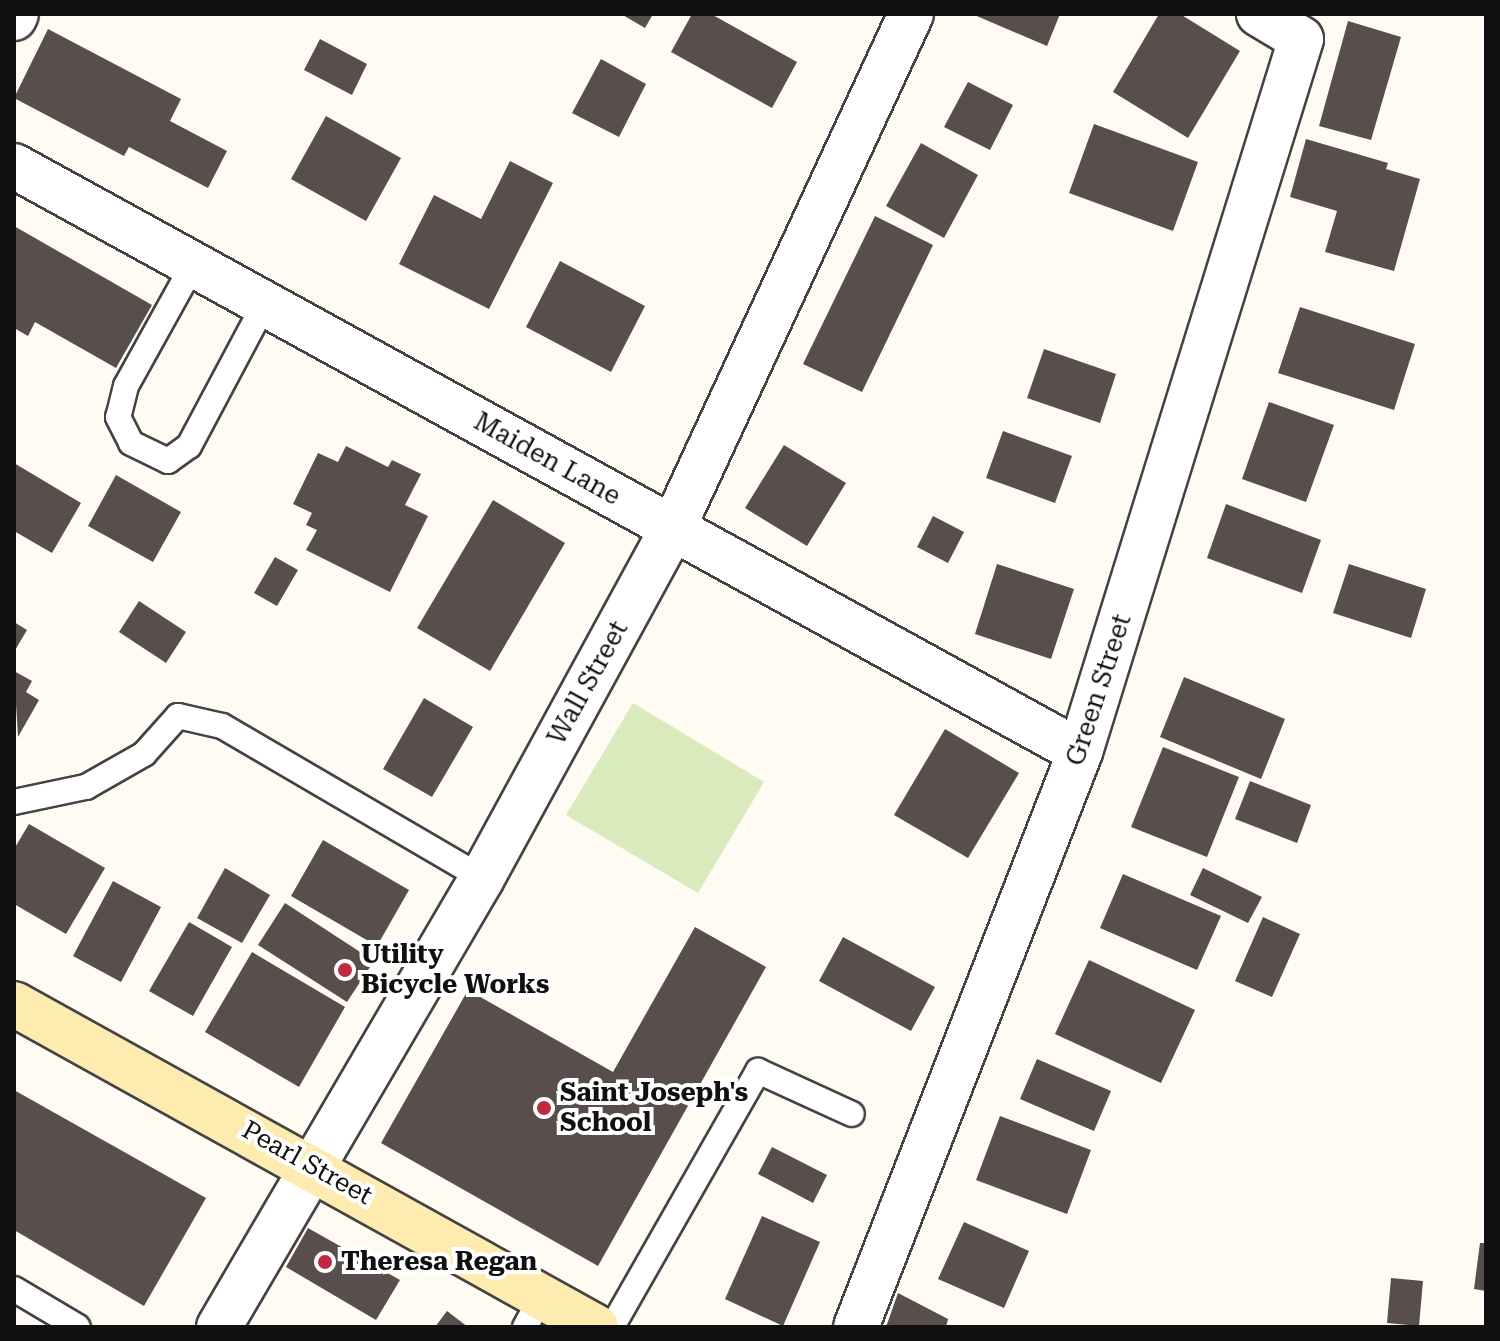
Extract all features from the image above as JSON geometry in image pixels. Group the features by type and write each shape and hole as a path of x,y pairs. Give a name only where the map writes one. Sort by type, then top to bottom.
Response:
{"main road":[{"name":"Pearl Street","path":"14,1004 314,1166 534,1312 596,1327"}],"street":[{"name":"Wall Street","path":"219,1327 482,878 673,528 911,14"},
{"name":"Green Street","path":"856,1327 1080,752 1301,39 1259,14"},
{"name":"Maiden Lane","path":"14,166 1080,752"}],"lane":[{"path":"193,265 126,386 118,417 131,443 168,461 189,446 265,303"},
{"path":"14,802 86,787 144,754 178,716 222,726 482,878"},
{"path":"612,1327 758,1071 852,1114"},
{"path":"14,1289 78,1327"}],"green space":[{"path":"633,703 764,782 698,893 566,815"}],"building":[{"path":"621,14 653,14 645,28"},
{"path":"692,14 711,14 797,62 772,108 671,52"},
{"path":"972,14 1060,14 1047,46"},
{"path":"1159,14 1180,14 1240,51 1188,138 1113,92"},
{"path":"1348,21 1401,37 1371,140 1319,126"},
{"path":"48,29 181,99 170,121 227,151 208,188 129,147 124,156 14,98"},
{"path":"320,39 367,64 352,95 304,70"},
{"path":"601,59 646,84 619,137 572,113"},
{"path":"968,82 1013,105 990,150 944,127"},
{"path":"326,116 401,158 366,221 291,179"},
{"path":"1094,124 1198,162 1173,231 1069,193"},
{"path":"1306,139 1388,163 1386,169 1420,179 1394,271 1325,252 1337,211 1290,197"},
{"path":"921,143 978,175 944,238 886,206"},
{"path":"510,161 553,183 489,309 399,264 434,195 481,219"},
{"path":"875,216 933,245 862,392 803,364"},
{"path":"14,226 152,305 116,368 35,322 28,336 14,328"},
{"path":"560,261 645,306 611,372 526,327"},
{"path":"1300,307 1415,344 1394,410 1278,373"},
{"path":"1044,349 1116,374 1100,423 1027,398"},
{"path":"1269,402 1334,425 1306,502 1242,479"},
{"path":"1003,431 1072,456 1055,503 986,478"},
{"path":"784,445 846,483 807,546 745,508"},
{"path":"346,446 388,467 392,460 421,474 405,505 428,516 390,592 306,550 317,530 306,525 312,513 293,504 318,453 338,462"},
{"path":"14,463 81,503 52,553 14,531"},
{"path":"116,475 181,512 153,562 88,526"},
{"path":"493,500 565,543 490,671 417,628"},
{"path":"1226,504 1321,540 1302,593 1207,558"},
{"path":"933,516 964,532 948,563 917,547"},
{"path":"275,557 298,570 277,606 254,593"},
{"path":"997,564 1074,589 1051,659 975,634"},
{"path":"1349,564 1426,589 1411,638 1333,613"},
{"path":"139,601 186,632 166,663 119,632"},
{"path":"14,622 27,630 14,652"},
{"path":"14,671 32,681 26,692 39,700 18,737"},
{"path":"1184,677 1285,719 1261,779 1160,737"},
{"path":"424,698 473,727 432,797 383,769"},
{"path":"945,729 1019,773 968,858 894,815"},
{"path":"1163,747 1239,777 1207,857 1131,827"},
{"path":"1250,781 1311,805 1297,843 1235,819"},
{"path":"29,824 105,868 66,934 14,904 14,849"},
{"path":"323,840 409,890 377,946 291,896"},
{"path":"225,868 270,895 242,943 197,918"},
{"path":"1203,868 1262,897 1248,923 1190,895"},
{"path":"1123,874 1221,916 1197,970 1100,928"},
{"path":"113,881 161,907 121,982 73,956"},
{"path":"285,903 374,961 347,1002 258,945"},
{"path":"1263,917 1300,934 1272,997 1235,981"},
{"path":"189,922 232,947 193,1016 149,991"},
{"name":"Saint Joseph's School","path":"695,927 766,967 598,1266 381,1143 468,990 613,1072"},
{"path":"843,937 935,987 911,1031 819,981"},
{"path":"252,952 345,1007 299,1087 205,1032"},
{"path":"1089,960 1195,1010 1161,1083 1055,1034"},
{"path":"1037,1059 1111,1091 1094,1131 1020,1099"},
{"path":"14,1090 206,1198 144,1306 14,1230"},
{"path":"1000,1116 1091,1150 1067,1214 976,1180"},
{"path":"772,1147 827,1175 813,1203 758,1174"},
{"path":"762,1216 820,1242 783,1326 725,1299"},
{"path":"964,1222 1029,1251 1004,1308 938,1279"},
{"path":"308,1228 400,1280 376,1320 286,1267"},
{"path":"1480,1243 1486,1243 1486,1291 1474,1289"},
{"path":"1391,1278 1423,1281 1419,1326 1387,1323"},
{"path":"898,1293 948,1319 946,1327 886,1327"},
{"path":"447,1311 468,1327 435,1327"}],"place":[{"name":"Utility Bicycle Works","path":"345,970"},
{"name":"Saint Joseph's School","path":"544,1108"},
{"name":"Theresa Regan","path":"325,1262"}]}
